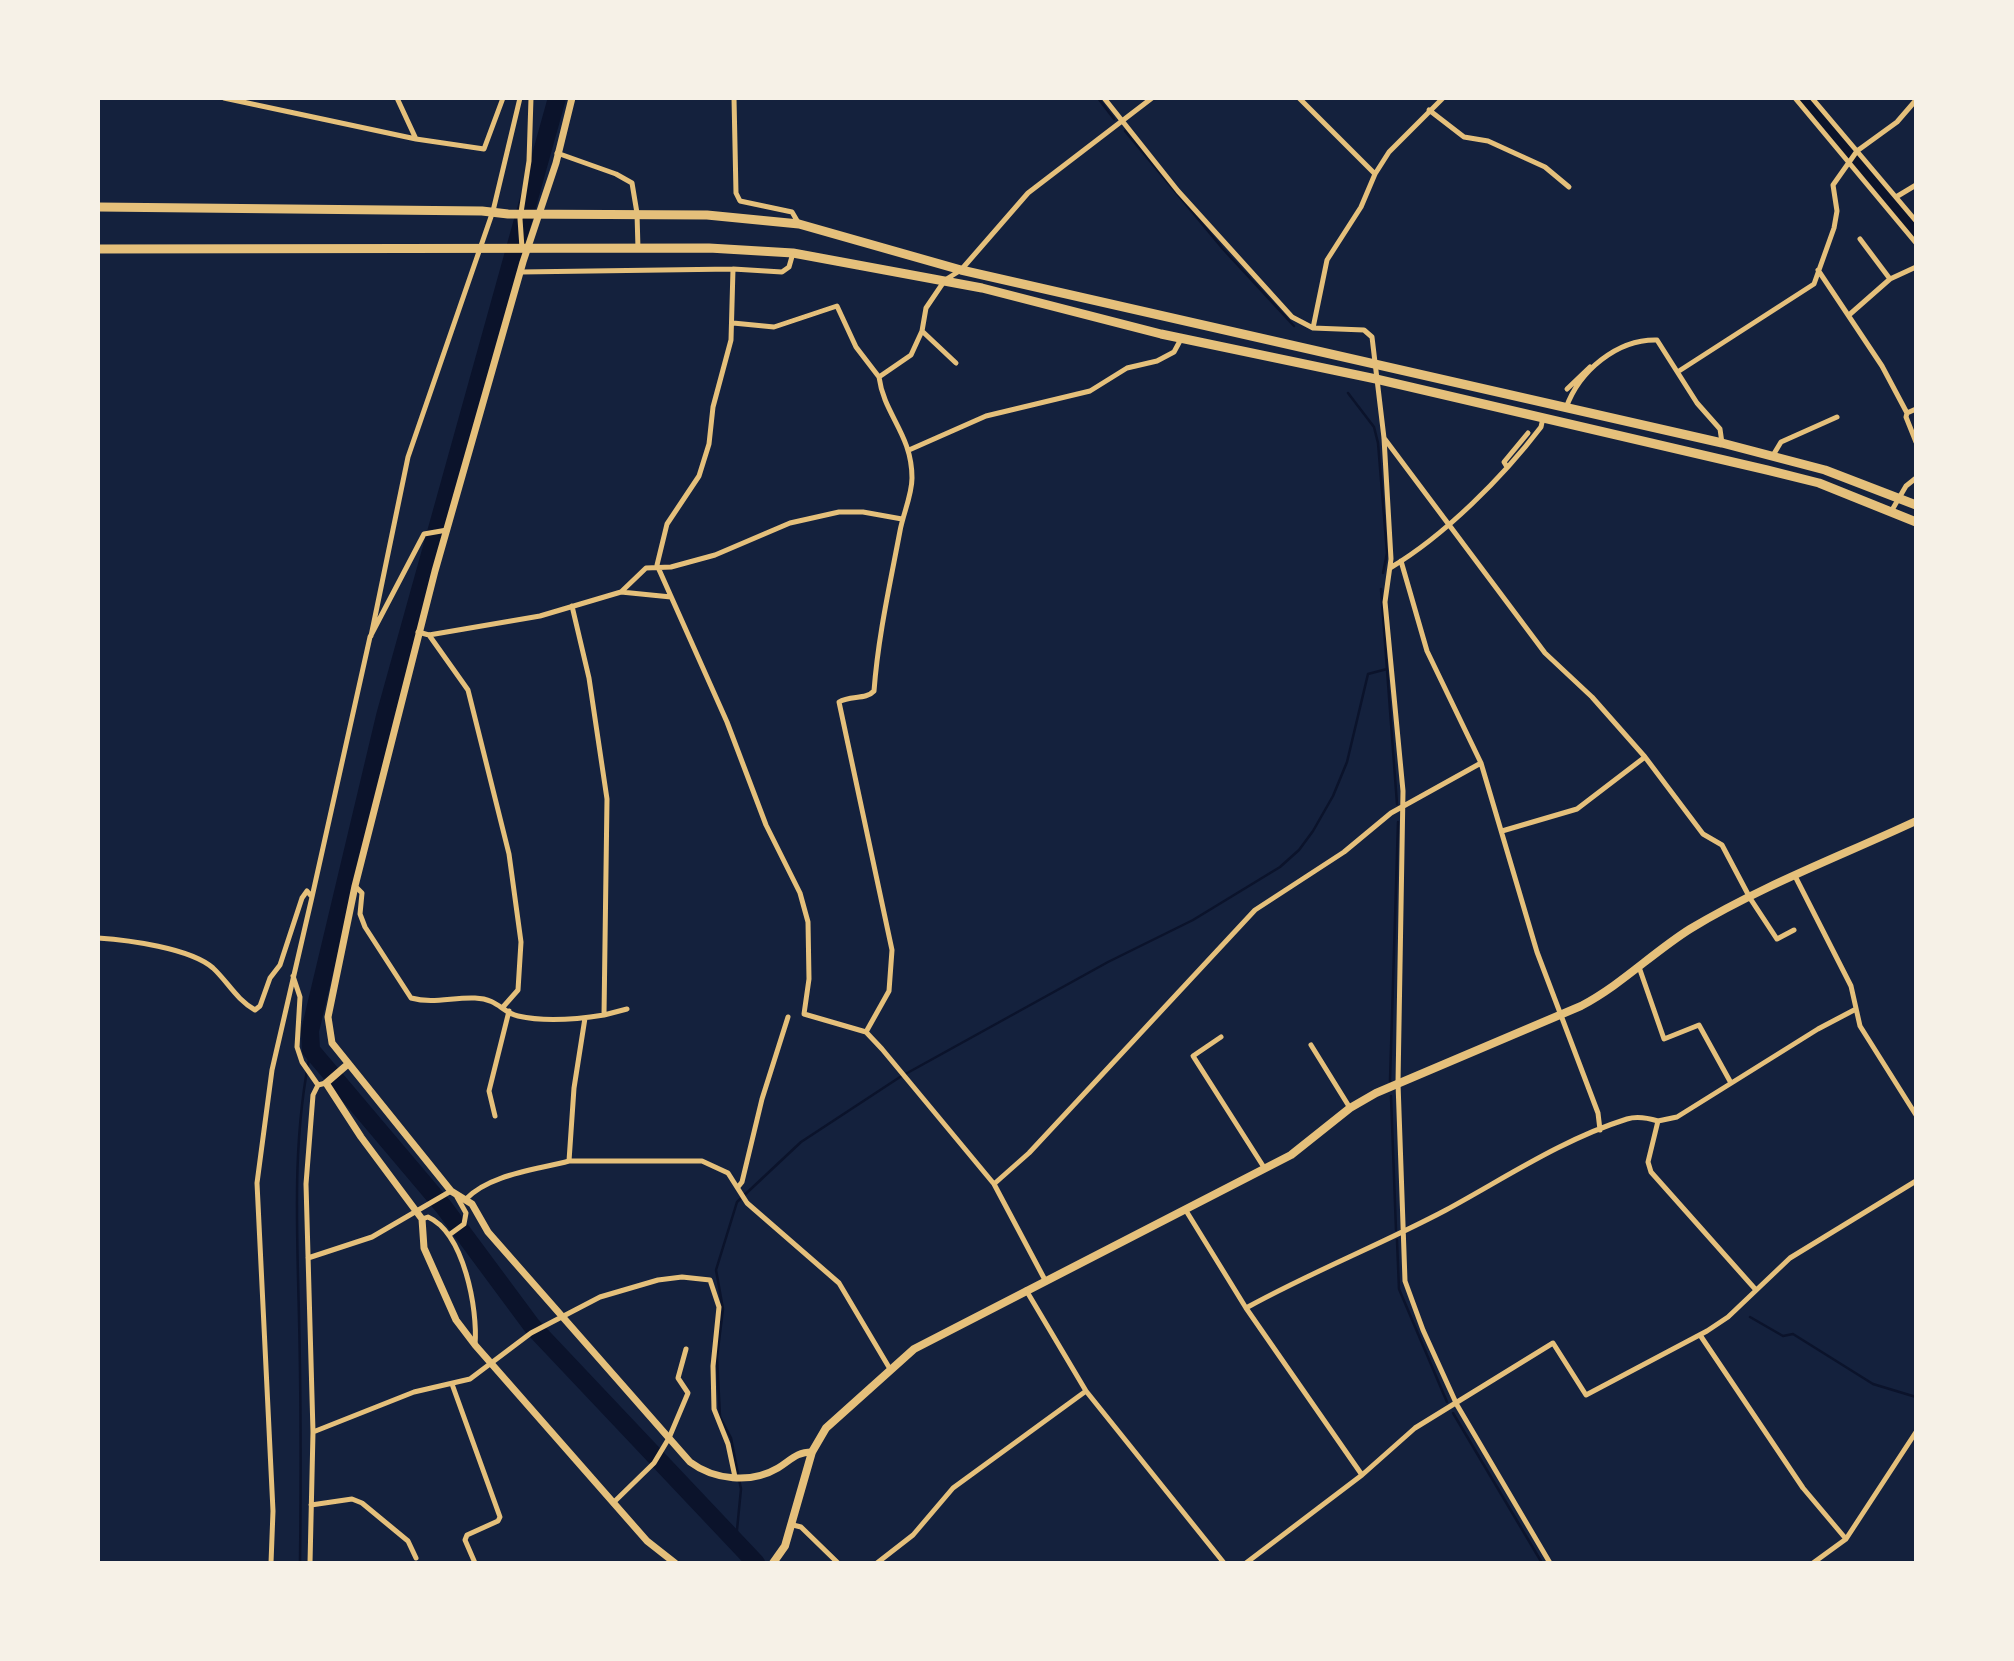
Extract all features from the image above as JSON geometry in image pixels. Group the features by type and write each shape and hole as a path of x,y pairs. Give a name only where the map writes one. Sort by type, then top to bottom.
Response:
{"highway":[{"path":"98,207 493,211 508,215 637,213 760,219 799,224 961,270 1721,443 1825,470 1916,505"},
{"path":"98,249 638,248 793,253 945,280 1181,339 1376,379 1806,480 1892,510 1916,522"}],"main road":[{"path":"572,98 418,632 355,886 328,1017 332,1043 454,1194 466,1199 488,1232 690,1462 704,1473 723,1479 767,1474 795,1454 812,1452"},
{"path":"773,1563 785,1546 812,1452 826,1428 890,1369 938,1334 1291,1155 1350,1108 1398,1083 1560,1015 1609,991 1692,928 1795,876 1916,821"},
{"path":"348,1064 322,1084 422,1219 428,1257 456,1320 490,1365 647,1541 675,1563"}],"street":[{"path":"224,98 416,139 484,149 503,98"},
{"path":"397,98 416,139"},
{"path":"271,1563 273,1511 257,1183 272,1070 313,897 408,457 493,211 520,98"},
{"path":"523,262 520,219 528,161 531,98"},
{"path":"734,98 736,193 740,201 792,212 799,224"},
{"path":"1104,98 1178,191 1292,317 1313,328 1364,330 1372,337 1384,438 1390,568 1385,601 1403,791 1398,1083 1405,1281 1409,1297 1457,1405 1550,1563"},
{"path":"879,377 911,355 922,331 926,308 945,280 961,270 1028,193 1152,98"},
{"path":"1299,98 1375,174"},
{"path":"1313,328 1328,260 1361,206 1375,174 1390,152 1443,98"},
{"path":"1795,98 1916,243"},
{"path":"1821,98 1814,100 1916,221"},
{"path":"1679,371 1814,284 1837,211 1833,185 1856,153 1897,122 1916,100"},
{"path":"1429,110 1464,137 1488,142 1545,167 1569,187"},
{"path":"557,153 616,174 632,183 637,213 638,248"},
{"path":"1896,197 1916,185"},
{"path":"1860,239 1890,279"},
{"path":"521,272 733,269 782,272 789,267 793,253"},
{"path":"1850,315 1890,279 1916,267"},
{"path":"733,269 731,340 713,407 709,444 699,476 667,524 657,565 727,722 766,825 800,893 808,922 809,979 804,1014 866,1032 901,1070 994,1184 1045,1280"},
{"path":"1818,271 1850,315 1907,413 1916,442"},
{"path":"733,323 774,327 837,306 856,347 879,377 890,411 903,430 909,450 912,480 877,652 874,691 870,695 846,698 839,702 892,950 889,991 866,1032"},
{"path":"922,331 956,363"},
{"path":"909,450 986,416 1090,391 1127,368 1157,361 1174,352 1181,339"},
{"path":"1566,408 1570,398 1593,367 1606,355 1644,340 1657,340 1697,403 1720,429 1721,443"},
{"path":"1567,389 1589,367 1593,367"},
{"path":"1907,413 1916,409"},
{"path":"1772,457 1780,442 1837,417"},
{"path":"1390,568 1447,526 1507,467 1537,431 1543,418"},
{"path":"1507,467 1504,462 1528,433"},
{"path":"1384,438 1447,526 1545,653 1592,697 1645,757 1703,834 1722,845 1750,898 1777,939 1794,930"},
{"path":"1892,510 1899,497 1916,478"},
{"path":"621,592 646,568 657,565 671,567 715,555 790,523 839,512 902,519"},
{"path":"370,636 424,534 447,530"},
{"path":"1401,561 1427,651 1481,762 1537,952 1598,1113 1600,1130"},
{"path":"418,632 429,635 540,616 621,592 671,597"},
{"path":"572,606 589,678 607,799 604,1015"},
{"path":"429,635 468,690 509,854 521,942 517,990 503,1007"},
{"path":"1502,831 1577,809 1645,757"},
{"path":"994,1184 1029,1153 1255,910 1344,852 1402,807 1481,762"},
{"path":"1795,876 1830,939 1851,986 1860,1026 1916,1115"},
{"path":"355,886 362,893 360,914 365,927 411,998 425,1002 474,998 495,1000 517,1016 585,1018 627,1009"},
{"path":"98,938 129,941 191,957 212,968 245,1004 255,1010 260,1006 270,978 280,965 302,898 307,891 313,897"},
{"path":"1639,967 1664,1039 1699,1025 1731,1083"},
{"path":"293,975 300,997 297,1047 302,1062 322,1084 313,1096 306,1184 313,1432 310,1563"},
{"path":"1246,1308 1299,1278 1402,1231 1535,1159 1600,1130 1629,1118 1658,1121 1677,1117 1818,1029 1856,1009"},
{"path":"495,1116 489,1091 509,1011"},
{"path":"739,1190 762,1099 788,1017"},
{"path":"569,1161 585,1018"},
{"path":"1222,1037 1192,1056 1265,1169"},
{"path":"1311,1045 1350,1108"},
{"path":"1658,1121 1648,1163 1651,1172 1756,1290"},
{"path":"466,1199 475,1190 497,1180 569,1161 702,1161 728,1173 747,1203 839,1283 890,1369"},
{"path":"1246,1563 1362,1475 1415,1428 1457,1405 1553,1343 1586,1395 1700,1335 1728,1317 1790,1258 1916,1181"},
{"path":"308,1258 372,1237 432,1200 454,1194 466,1213 464,1224 449,1235"},
{"path":"1185,1209 1246,1308 1362,1475"},
{"path":"422,1219 435,1220 449,1235 464,1265 475,1345"},
{"path":"313,1432 414,1392 470,1379 531,1333 620,1289 682,1277 710,1280 719,1307 713,1366 714,1409 738,1476"},
{"path":"1027,1290 1086,1391 1224,1563"},
{"path":"1700,1335 1774,1447 1846,1539"},
{"path":"613,1503 654,1463 669,1438 688,1393 678,1378 686,1349"},
{"path":"452,1384 500,1517 498,1521 467,1535 465,1540 475,1563"},
{"path":"877,1563 913,1535 953,1489 1086,1391"},
{"path":"1813,1563 1846,1539 1916,1432"},
{"path":"311,1506 352,1499 362,1503 408,1541 416,1558"},
{"path":"793,1525 801,1527 838,1563"}],"waterway":[{"path":"557,98 385,716 310,1031 311,1050 443,1206 532,1326 756,1563"},
{"path":"1098,98 1114,119"},
{"path":"1803,98 1916,232"},
{"path":"1125,131 1223,249 1294,326"},
{"path":"1348,393 1374,427 1378,443 1387,553 1383,573"},
{"path":"1381,589 1397,804"},
{"path":"736,1540 741,1489 731,1438 720,1417 717,1357 723,1309 716,1270 737,1202 801,1142 900,1077 1108,962 1193,920 1280,867 1299,850 1333,796 1347,762 1368,674 1387,669"},
{"path":"1390,1081 1398,822"},
{"path":"300,1563 297,1183 301,1116 311,1050"},
{"path":"1391,1096 1396,1230"},
{"path":"1397,1240 1399,1289 1447,1402"},
{"path":"1750,1317 1783,1336 1793,1334 1873,1384 1916,1397"},
{"path":"1453,1413 1542,1563"}]}
